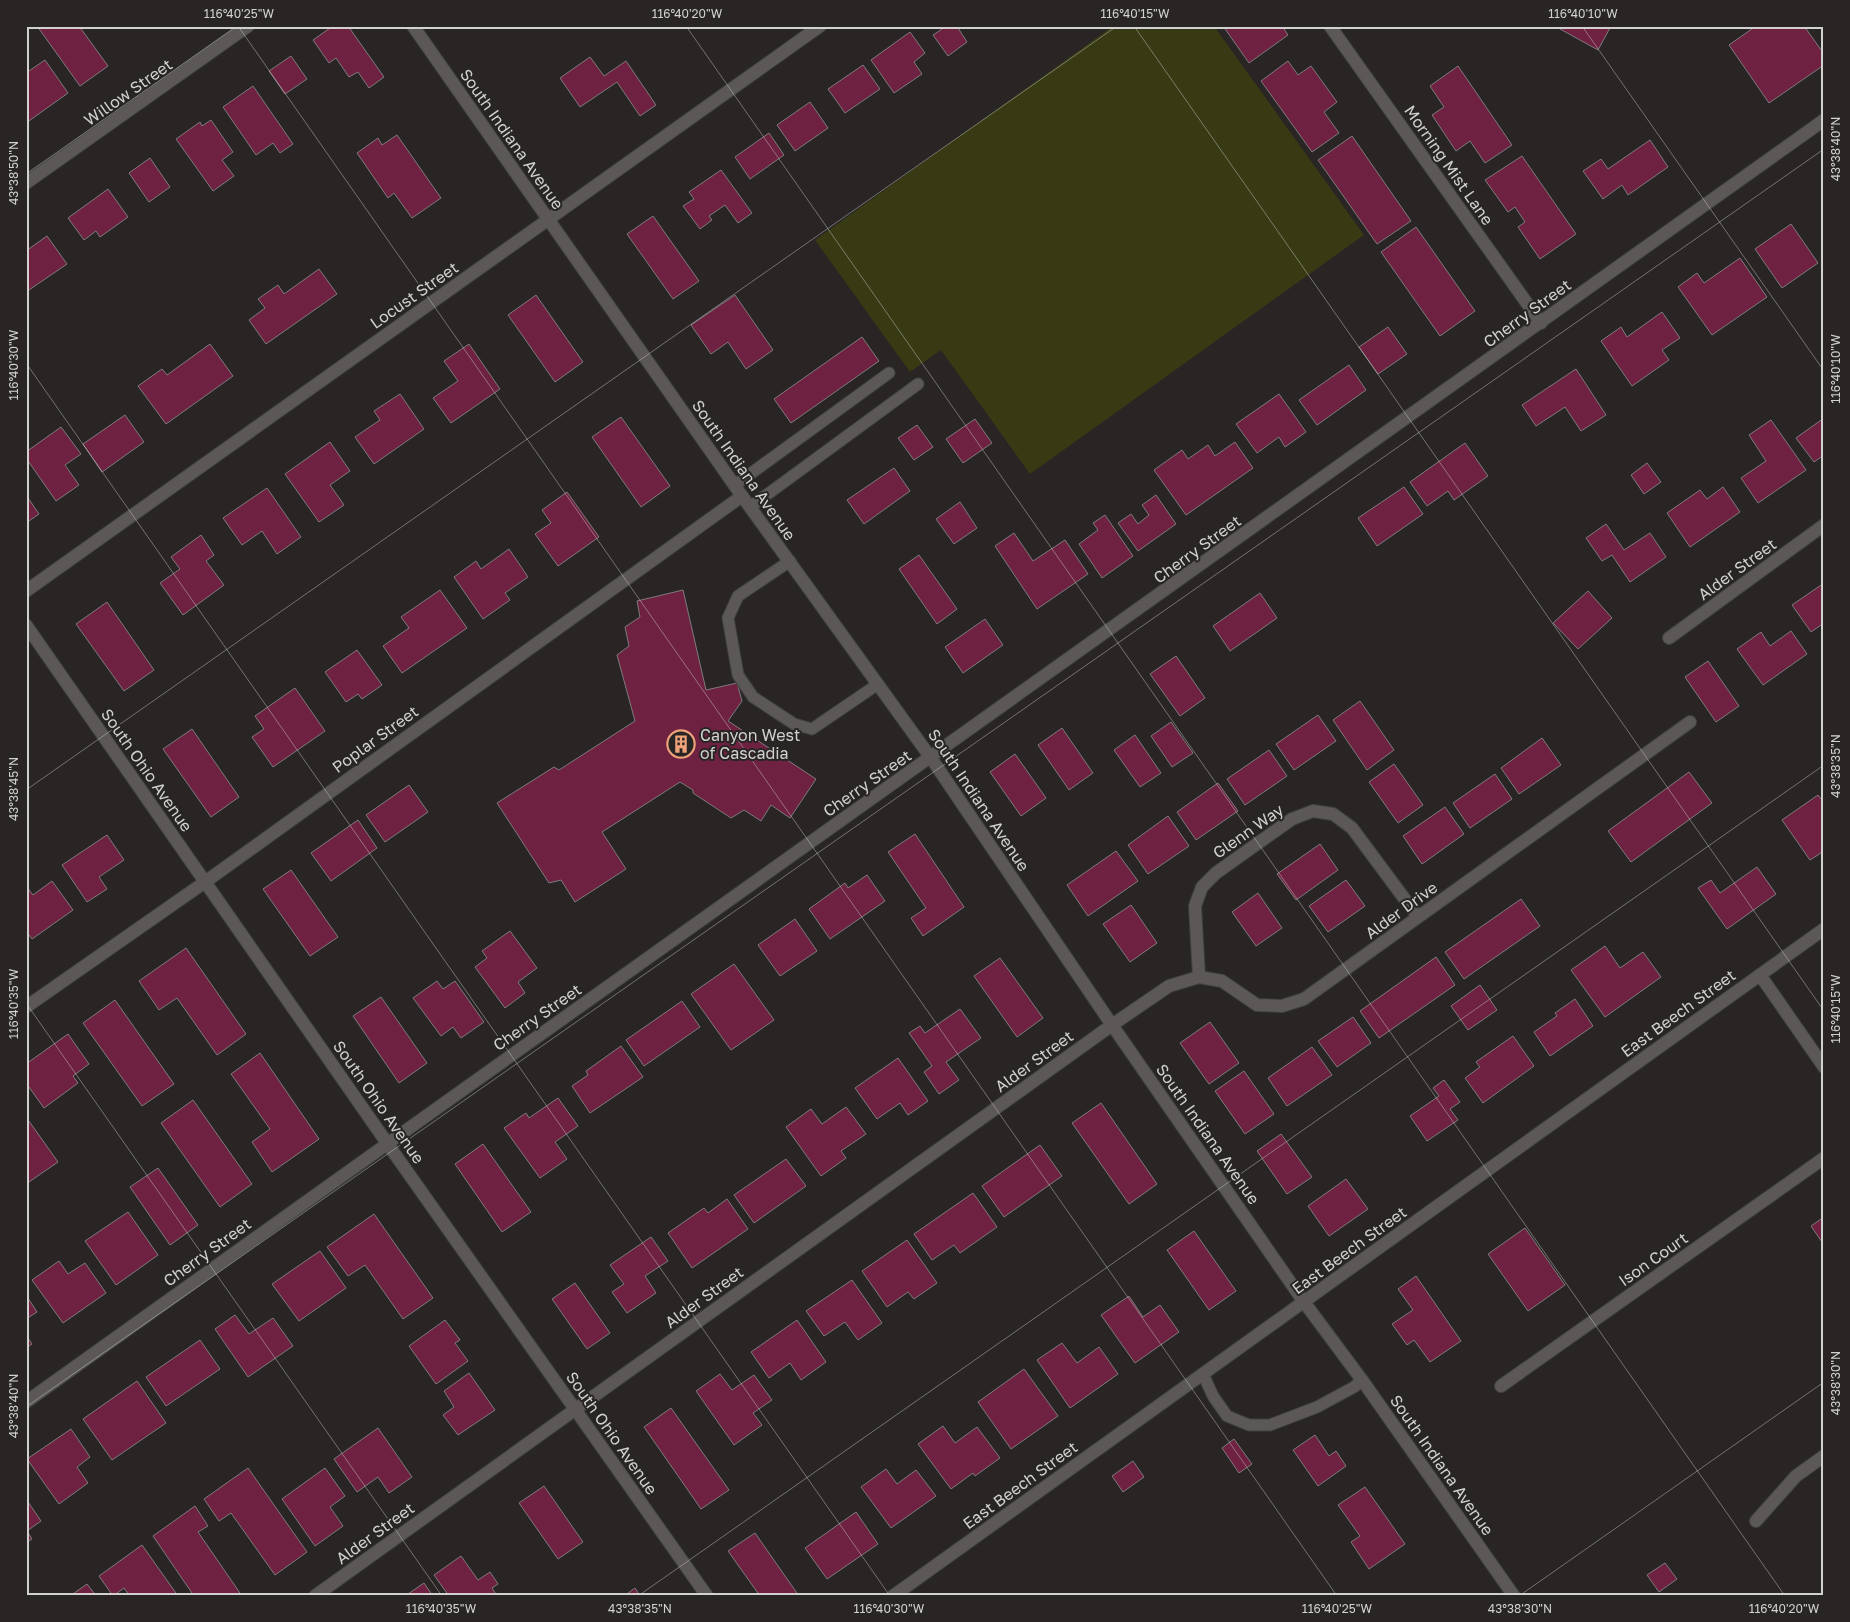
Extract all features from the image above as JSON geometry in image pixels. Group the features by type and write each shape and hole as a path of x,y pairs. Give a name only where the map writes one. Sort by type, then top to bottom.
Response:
{"street":[{"name":"Willow Street","path":"26,183 248,26"},
{"name":"South Indiana Avenue","path":"413,26 734,485 932,758 1112,1025 1304,1302 1362,1380 1514,1596"},
{"name":"Locust Street","path":"26,591 820,26"},
{"name":"Morning Mist Lane","path":"1330,26 1541,323"},
{"name":"Cherry Street","path":"26,1402 387,1143 932,758 1824,120"},
{"name":"Poplar Street","path":"26,1007 205,882 742,496"},
{"name":"Alder Street","path":"1669,638 1824,525"},
{"name":"South Ohio Avenue","path":"26,625 387,1143 707,1596"},
{"name":"Alder Drive","path":"1112,1025 1169,986 1199,977 1222,981 1257,1005 1282,1006 1304,999 1690,722"},
{"name":"Glenn Way","path":"1199,977 1195,906 1202,887 1216,874 1292,819 1313,810 1333,814 1352,828 1418,917"},
{"name":"East Beech Street","path":"893,1596 1824,929"},
{"path":"1760,975 1824,1067"},
{"name":"Alder Street","path":"315,1596 1112,1025"},
{"name":"Ison Court","path":"1502,1386 1824,1158"},
{"path":"1756,1521 1796,1476 1824,1456"}],"lane":[{"path":"734,485 889,372"},
{"path":"750,507 918,384"},
{"path":"790,562 738,596 728,618 738,675 753,697 794,724 812,729 878,684"},
{"path":"1203,1374 1213,1396 1227,1416 1248,1425 1270,1425 1317,1407 1362,1380"}],"green space":[{"path":"1113,26 1214,26 1364,235 1030,474 941,350 910,372 815,240"}],"building":[{"path":"37,26 79,26 108,66 80,86"},
{"path":"333,26 348,26 384,77 369,88 358,72 349,77 336,58 329,63 313,40"},
{"path":"940,26 960,26 958,28 967,42 948,56 933,35 942,29"},
{"path":"1223,26 1282,26 1288,35 1249,63"},
{"path":"1562,26 1611,26 1598,50 1560,29"},
{"path":"1756,26 1804,26 1824,54 1824,65 1769,103 1729,45"},
{"path":"910,32 925,53 914,62 922,74 894,93 871,60"},
{"path":"291,56 307,79 285,94 269,71"},
{"path":"590,57 604,76 626,61 656,105 640,116 617,82 580,107 560,78"},
{"path":"45,60 68,93 26,123 26,73"},
{"path":"1288,61 1298,75 1311,66 1337,102 1324,112 1339,133 1312,152 1261,81"},
{"path":"863,65 880,89 845,113 828,89"},
{"path":"1458,66 1512,145 1485,163 1470,141 1456,151 1432,115 1444,107 1430,86"},
{"path":"253,86 293,144 280,153 273,143 256,155 223,107"},
{"path":"810,102 828,128 795,151 777,125"},
{"path":"211,120 233,152 222,160 234,176 213,191 176,139 200,122 202,126"},
{"path":"769,133 784,155 750,179 735,157"},
{"path":"397,135 441,198 412,218 394,193 388,198 357,153 378,138 382,145"},
{"path":"1352,136 1411,221 1377,244 1318,160"},
{"path":"1650,140 1668,167 1628,195 1622,185 1603,199 1583,171 1601,159 1608,169"},
{"path":"1522,156 1576,234 1540,259 1518,227 1525,222 1515,207 1508,212 1485,180"},
{"path":"150,158 170,187 149,202 129,173"},
{"path":"721,170 752,213 738,223 725,205 709,216 712,220 700,229 683,206 694,199 689,192"},
{"path":"108,189 128,217 100,237 96,231 84,240 68,218"},
{"path":"653,216 699,281 673,299 627,234"},
{"path":"1791,224 1818,263 1782,288 1755,249"},
{"path":"1416,227 1475,311 1440,336 1381,252"},
{"path":"47,236 67,264 26,292 26,251"},
{"path":"1740,258 1767,297 1712,335 1678,287 1697,273 1704,283"},
{"path":"319,269 337,294 266,344 249,320 265,308 258,299 278,285 284,294"},
{"path":"536,295 583,362 555,382 508,315"},
{"path":"735,295 773,350 746,369 728,342 711,354 691,325"},
{"path":"1662,312 1680,338 1662,350 1669,360 1632,386 1601,341 1621,327 1627,337"},
{"path":"1388,327 1407,354 1378,374 1359,347"},
{"path":"862,337 879,361 791,423 774,399"},
{"path":"210,344 233,376 166,424 138,386 162,369 167,375"},
{"path":"469,344 500,389 451,423 433,398 458,381 444,361"},
{"path":"1349,365 1366,390 1317,425 1299,400"},
{"path":"1576,369 1606,415 1581,431 1565,407 1536,426 1522,405"},
{"path":"400,394 424,429 374,464 355,437 380,420 374,411"},
{"path":"1279,394 1306,432 1285,447 1279,437 1257,453 1236,424"},
{"path":"125,415 144,442 102,472 83,444"},
{"path":"621,417 670,486 641,507 592,437"},
{"path":"1824,418 1824,455 1814,462 1796,438"},
{"path":"975,419 992,443 963,463 946,439"},
{"path":"1771,420 1806,470 1758,503 1741,478 1766,461 1749,435"},
{"path":"917,425 933,447 914,460 898,438"},
{"path":"61,427 81,454 65,465 79,485 56,501 26,458 26,452"},
{"path":"330,442 350,471 330,485 344,505 319,522 285,474"},
{"path":"1235,442 1253,468 1186,515 1154,470 1182,450 1188,459 1208,445 1215,456"},
{"path":"1465,443 1488,476 1454,500 1448,491 1427,506 1410,482"},
{"path":"1647,463 1661,482 1644,494 1631,475"},
{"path":"894,468 910,491 864,524 847,500"},
{"path":"1404,487 1423,514 1377,546 1358,518"},
{"path":"1723,487 1740,512 1690,547 1667,513 1700,490 1707,499"},
{"path":"267,488 301,537 277,554 262,531 242,545 223,518"},
{"path":"567,492 599,537 558,566 535,534 551,523 542,510"},
{"path":"26,495 39,514 26,523"},
{"path":"1156,495 1176,524 1138,551 1118,523 1131,514 1138,524 1149,515 1142,505"},
{"path":"960,502 977,528 954,544 936,519"},
{"path":"1105,515 1133,556 1102,578 1079,544 1098,530 1093,523"},
{"path":"1606,524 1624,550 1650,533 1666,557 1630,582 1612,555 1602,561 1586,538"},
{"path":"1014,533 1033,561 1065,540 1088,574 1037,609 995,546"},
{"path":"201,535 214,555 206,561 224,585 183,615 160,583 180,569 171,557"},
{"path":"509,549 528,577 505,593 510,600 483,619 454,577 476,561 481,569"},
{"path":"919,555 957,609 937,624 899,569"},
{"path":"1824,583 1824,623 1811,632 1792,605"},
{"path":"440,590 467,628 402,673 383,646 409,628 401,617"},
{"name":"Canyon West of Cascadia","path":"683,590 706,690 737,683 742,701 728,721 816,779 790,818 771,805 761,821 744,810 731,818 680,782 602,832 626,869 575,902 561,880 549,883 497,803 554,767 559,770 635,721 617,655 629,646 625,627 640,617 637,601"},
{"path":"1588,591 1612,618 1578,649 1553,623"},
{"path":"1260,593 1277,618 1230,651 1213,626"},
{"path":"107,602 154,670 124,691 76,624"},
{"path":"985,619 1003,645 963,673 945,647"},
{"path":"1791,631 1807,654 1763,685 1737,649 1761,632 1770,646"},
{"path":"357,650 382,685 362,699 358,694 346,702 325,672"},
{"path":"1176,656 1205,698 1180,716 1150,674"},
{"path":"1708,661 1739,706 1716,722 1685,677"},
{"path":"295,688 325,731 273,767 252,737 264,729 255,716"},
{"path":"1360,701 1394,750 1367,770 1333,720"},
{"path":"1318,715 1336,741 1294,770 1276,744"},
{"path":"1171,722 1193,753 1172,767 1151,736"},
{"path":"1062,728 1093,773 1069,790 1038,745"},
{"path":"192,729 239,797 211,817 163,749"},
{"path":"1135,735 1161,773 1140,787 1114,750"},
{"path":"1542,738 1561,765 1519,794 1501,768"},
{"path":"1269,750 1287,776 1245,805 1227,779"},
{"path":"1015,754 1046,798 1021,816 990,772"},
{"path":"1394,764 1423,805 1398,823 1369,782"},
{"path":"1689,772 1712,803 1631,862 1608,831"},
{"path":"1495,774 1512,799 1470,828 1453,803"},
{"path":"1218,783 1238,811 1196,840 1177,812"},
{"path":"409,785 428,812 385,842 366,815"},
{"path":"1818,795 1824,803 1824,851 1810,860 1782,820"},
{"path":"1445,807 1464,834 1422,864 1403,836"},
{"path":"1168,816 1189,846 1148,874 1128,845"},
{"path":"358,820 377,848 331,881 311,853"},
{"path":"915,834 964,907 923,936 911,918 926,908 888,852"},
{"path":"107,835 124,860 99,877 107,889 87,902 62,865"},
{"path":"1320,844 1338,870 1296,900 1277,874"},
{"path":"1116,851 1138,881 1088,916 1067,885"},
{"path":"1757,867 1776,894 1727,929 1698,888 1711,880 1720,893"},
{"path":"291,870 338,937 310,956 263,889"},
{"path":"867,875 885,901 830,939 809,909 845,883 848,888"},
{"path":"1346,880 1365,906 1328,932 1309,906"},
{"path":"52,881 73,910 32,939 26,931 26,886 33,895"},
{"path":"1258,893 1282,928 1256,946 1232,912"},
{"path":"1521,899 1540,926 1464,979 1445,952"},
{"path":"1131,905 1157,943 1130,962 1103,924"},
{"path":"795,919 817,951 780,976 758,945"},
{"path":"510,931 537,968 518,982 525,993 505,1008 475,967 487,958 482,951"},
{"path":"1605,946 1620,968 1643,952 1661,977 1605,1017 1571,970"},
{"path":"186,948 246,1034 217,1055 177,998 159,1010 139,981"},
{"path":"1436,957 1455,985 1379,1038 1360,1011"},
{"path":"1000,958 1043,1018 1017,1037 974,976"},
{"path":"734,964 774,1020 731,1050 691,994"},
{"path":"437,981 443,989 455,981 484,1022 461,1038 453,1027 441,1036 413,998"},
{"path":"1480,985 1497,1010 1468,1030 1451,1006"},
{"path":"381,997 427,1063 399,1083 353,1016"},
{"path":"1575,999 1593,1026 1550,1056 1534,1032 1557,1016 1555,1013"},
{"path":"115,1000 174,1084 142,1106 83,1023"},
{"path":"682,1001 700,1027 644,1066 626,1040"},
{"path":"960,1009 981,1038 946,1062 959,1080 939,1094 924,1072 932,1066 909,1033 920,1026 925,1033"},
{"path":"1353,1017 1371,1043 1337,1067 1318,1041"},
{"path":"1210,1022 1239,1063 1209,1084 1180,1043"},
{"path":"68,1034 89,1064 73,1076 78,1083 44,1108 26,1083 26,1064"},
{"path":"1513,1036 1534,1066 1483,1103 1465,1078 1480,1067 1476,1062"},
{"path":"621,1046 643,1077 590,1113 572,1086 588,1075 586,1071"},
{"path":"1312,1047 1332,1075 1287,1106 1268,1078"},
{"path":"260,1053 319,1139 272,1172 252,1142 270,1129 231,1074"},
{"path":"898,1058 928,1101 908,1115 900,1103 877,1119 855,1088"},
{"path":"1244,1071 1274,1114 1245,1134 1215,1091"},
{"path":"1444,1080 1460,1102 1450,1109 1458,1120 1427,1141 1410,1116 1439,1096 1433,1088"},
{"path":"558,1098 578,1126 555,1142 567,1159 540,1178 504,1128 526,1113 529,1118"},
{"path":"193,1100 252,1184 220,1207 161,1123"},
{"path":"1101,1103 1157,1184 1129,1204 1072,1123"},
{"path":"846,1107 866,1134 841,1151 846,1158 821,1176 786,1127 811,1109 822,1124"},
{"path":"26,1117 58,1162 26,1184"},
{"path":"1281,1134 1312,1177 1287,1194 1257,1151"},
{"path":"483,1144 531,1212 502,1232 455,1164"},
{"path":"1040,1145 1062,1176 1004,1217 982,1186"},
{"path":"786,1159 806,1186 754,1223 734,1195"},
{"path":"158,1168 198,1225 170,1245 130,1187"},
{"path":"1346,1179 1368,1209 1329,1236 1308,1206"},
{"path":"973,1193 997,1227 960,1253 954,1245 932,1260 914,1234"},
{"path":"727,1199 748,1229 692,1268 668,1233 704,1208 708,1213"},
{"path":"128,1212 158,1255 116,1285 85,1241"},
{"path":"374,1214 433,1298 403,1319 365,1265 348,1276 327,1247"},
{"path":"1824,1217 1824,1245 1811,1226"},
{"path":"1525,1228 1565,1285 1528,1311 1488,1254"},
{"path":"1194,1231 1236,1291 1209,1310 1167,1250"},
{"path":"651,1237 668,1261 645,1276 656,1293 627,1313 612,1292 624,1284 610,1265"},
{"path":"907,1240 937,1283 914,1299 908,1292 887,1307 862,1271"},
{"path":"320,1251 346,1288 299,1321 272,1284"},
{"path":"59,1261 68,1274 85,1263 106,1293 63,1323 32,1280"},
{"path":"1416,1276 1461,1341 1430,1362 1414,1340 1407,1345 1392,1324 1413,1310 1398,1289"},
{"path":"852,1280 882,1323 858,1340 845,1322 824,1336 806,1311"},
{"path":"575,1283 610,1333 587,1349 552,1299"},
{"path":"26,1295 37,1312 26,1319"},
{"path":"1129,1296 1143,1317 1160,1305 1179,1332 1135,1363 1101,1315"},
{"path":"235,1315 249,1334 273,1318 293,1346 248,1377 215,1329"},
{"path":"445,1320 460,1340 455,1343 468,1361 436,1384 409,1346"},
{"path":"797,1320 826,1362 801,1380 790,1363 769,1378 751,1352"},
{"path":"26,1335 32,1344 26,1348"},
{"path":"200,1340 220,1369 166,1406 146,1377"},
{"path":"1062,1343 1077,1363 1099,1347 1118,1374 1070,1408 1037,1360"},
{"path":"1024,1369 1058,1416 1011,1449 978,1402"},
{"path":"469,1373 495,1410 458,1435 443,1415 454,1407 444,1391"},
{"path":"720,1374 732,1390 754,1375 772,1400 753,1413 762,1425 734,1445 696,1391"},
{"path":"137,1381 166,1423 112,1460 83,1419"},
{"path":"671,1408 729,1490 701,1509 644,1427"},
{"path":"943,1426 955,1443 977,1427 1000,1458 975,1476 973,1473 951,1489 918,1444"},
{"path":"378,1428 412,1477 389,1493 378,1477 357,1492 334,1459"},
{"path":"71,1429 90,1457 77,1467 88,1483 59,1504 27,1459"},
{"path":"1315,1435 1329,1456 1336,1451 1346,1466 1318,1486 1293,1450"},
{"path":"1234,1439 1252,1464 1239,1473 1222,1448"},
{"path":"1133,1461 1144,1477 1123,1492 1112,1476"},
{"path":"248,1468 307,1552 275,1575 231,1513 219,1521 204,1499"},
{"path":"325,1468 345,1496 330,1507 343,1526 315,1546 282,1499"},
{"path":"886,1469 897,1484 916,1470 936,1496 891,1528 861,1487"},
{"path":"544,1486 583,1542 558,1559 519,1503"},
{"path":"1365,1487 1405,1544 1369,1569 1351,1542 1360,1536 1338,1505"},
{"path":"26,1499 41,1521 27,1531 32,1539 26,1543"},
{"path":"195,1506 208,1526 198,1532 242,1596 194,1596 153,1536"},
{"path":"856,1512 878,1544 827,1579 805,1548"},
{"path":"755,1533 799,1596 760,1596 728,1551"},
{"path":"142,1545 178,1596 130,1596 124,1588 113,1596 99,1576"},
{"path":"461,1556 478,1580 490,1572 498,1584 492,1588 497,1596 449,1596 434,1575"},
{"path":"1665,1563 1677,1579 1659,1592 1647,1575"},
{"path":"424,1583 433,1596 405,1596"},
{"path":"87,1584 94,1593 90,1596 70,1596"},
{"path":"635,1588 640,1596 624,1596"}],"place":[{"name":"Canyon West of Cascadia","path":"681,744"}]}
